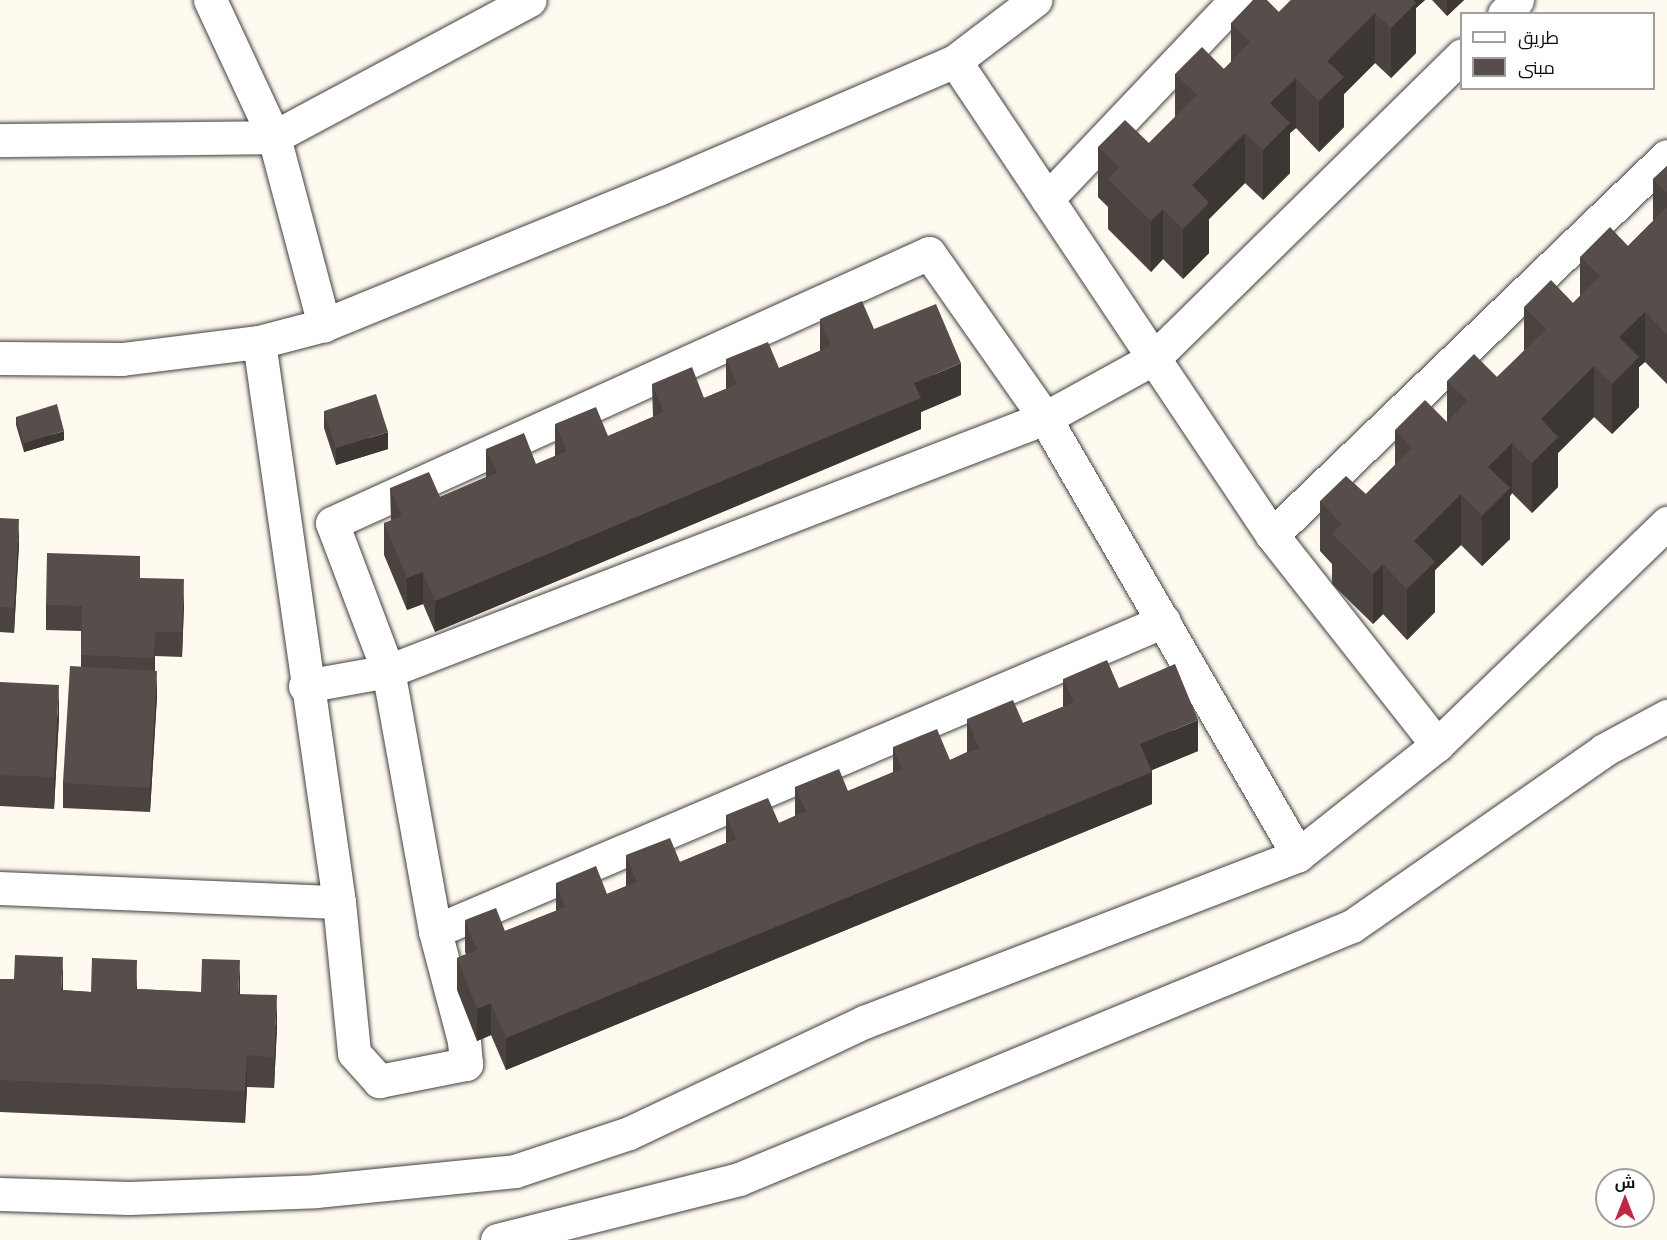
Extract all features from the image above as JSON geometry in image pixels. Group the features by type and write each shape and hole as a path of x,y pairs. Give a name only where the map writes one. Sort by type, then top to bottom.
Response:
{"street":[{"path":"210,0 274,137 324,325"},
{"path":"0,140 274,137 530,0"},
{"path":"0,358 122,359 259,342 324,325 658,189 955,61 1035,0"},
{"path":"1047,199 1236,0"},
{"path":"1506,12 1517,0"},
{"path":"305,686 388,671 1045,418 1154,358 1460,56"},
{"path":"955,61 1272,535 1437,745"},
{"path":"1272,535 1667,156"},
{"path":"259,342 305,686 339,902 354,1053 379,1081 466,1064 464,1041 435,931 388,671 332,523 929,253 1045,418 1298,855"},
{"path":"0,1194 129,1198 316,1191 515,1171 629,1133 864,1022 1298,855 1437,745 1667,523"},
{"path":"435,931 1164,621"},
{"path":"497,1240 739,1179 1352,926 1604,750 1667,716"},
{"path":"0,888 339,902"}],"building":[{"path":"1253,0 1267,0 1279,12 1291,0 1413,0 1416,3 1391,28 1375,13 1327,61 1344,77 1319,101 1296,78 1270,103 1290,123 1263,150 1245,133 1192,185 1209,203 1183,229 1163,209 1151,221 1108,179 1119,167 1098,147 1125,120 1149,143 1197,95 1175,74 1202,47 1224,69 1250,42 1231,23"},
{"path":"1667,166 1667,193 1653,179"},
{"path":"1667,207 1667,334 1645,312 1619,337 1639,357 1612,384 1594,366 1541,419 1558,437 1532,463 1512,443 1488,467 1510,488 1482,516 1461,494 1414,541 1435,562 1407,589 1383,564 1373,574 1332,534 1342,524 1320,501 1346,476 1366,494 1412,448 1395,430 1425,400 1447,422 1468,401 1447,381 1474,354 1497,377 1546,329 1524,307 1551,280 1573,303 1600,276 1580,257 1610,227 1628,246"},
{"path":"862,301 874,329 936,304 961,363 914,383 921,398 435,601 423,572 407,578 384,523 402,516 390,488 429,472 440,497 497,473 486,449 524,433 536,464 567,451 555,424 596,407 608,436 664,412 652,384 692,367 704,398 737,384 726,359 768,342 779,368 831,346 820,319"},
{"path":"376,394 388,432 336,448 324,411"},
{"path":"57,404 64,431 24,443 16,417"},
{"path":"0,518 19,519 14,608 0,607"},
{"path":"47,553 140,556 140,578 184,579 182,632 155,632 154,658 81,655 82,606 46,605"},
{"path":"1107,660 1119,688 1175,664 1198,720 1140,744 1152,772 506,1038 491,1003 477,1009 457,958 477,950 465,920 496,908 505,931 565,907 556,883 596,866 607,894 637,882 626,855 670,838 680,862 736,839 726,815 768,798 779,823 806,811 795,787 839,769 848,791 902,769 893,747 937,729 950,760 979,748 967,719 1013,700 1023,723 1074,702 1063,679"},
{"path":"70,666 157,671 150,788 63,783"},
{"path":"0,682 59,685 54,777 0,775"},
{"path":"15,955 63,957 61,990 91,992 92,958 137,960 136,989 201,992 202,959 240,960 238,994 277,995 274,1057 247,1055 245,1091 0,1080 0,979 14,979"}]}
